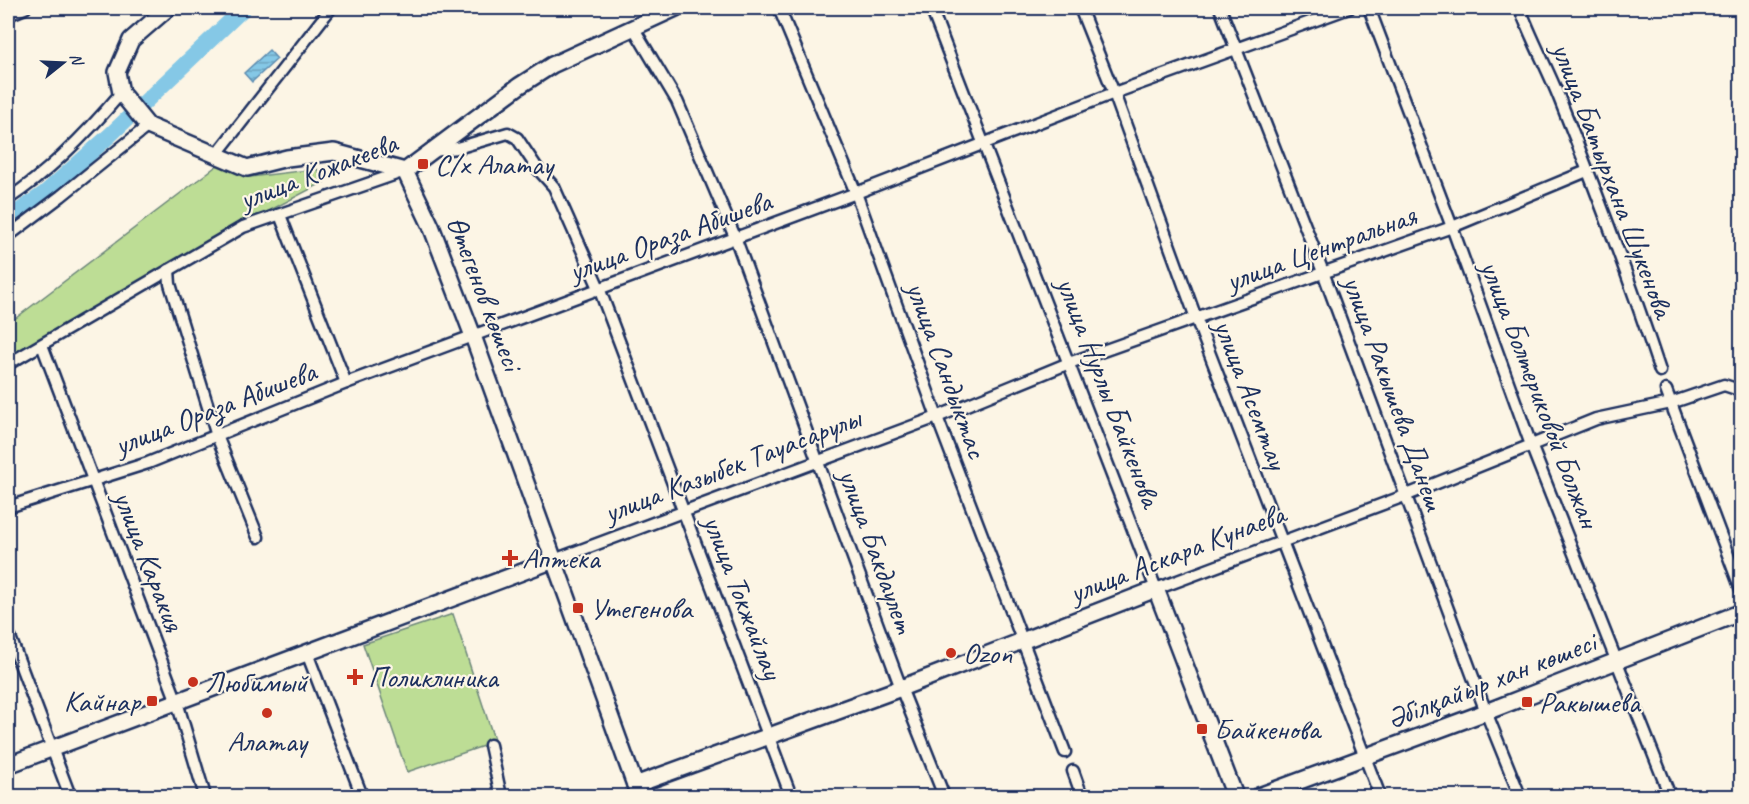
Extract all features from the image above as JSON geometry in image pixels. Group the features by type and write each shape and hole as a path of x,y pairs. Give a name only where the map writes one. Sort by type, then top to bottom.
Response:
{"street":[{"path":"8,15 25,8"},
{"path":"168,8 131,40 117,72 125,98 145,122 247,168 287,158 334,152 405,171"},
{"name":"улица Кожакеева","path":"216,155 330,8"},
{"name":"улица Кожакеева","path":"8,364 243,227 405,171 519,86 552,65 676,8"},
{"name":"улица Сандыктас","path":"780,8 856,193 937,417 1065,752"},
{"name":"улица Нурлы Байкенова","path":"931,8 1235,796"},
{"name":"улица Асемтау","path":"1080,8 1114,93 1196,318 1380,796"},
{"name":"улица Ракышева Данеш","path":"1220,8 1323,272 1486,712 1520,796"},
{"name":"улица Ораза Абишева","path":"8,507 148,463 346,383 856,193 1114,93 1349,8"},
{"name":"улица Болтериковой Болжан","path":"1369,8 1531,445 1670,796"},
{"name":"улица Батырхана Шукенова","path":"1520,8 1559,98 1632,284 1660,371"},
{"name":"улица Бакдаулет","path":"633,27 677,101 735,237 901,688 944,796"},
{"path":"8,199 32,182 125,98"},
{"path":"8,236 61,196 145,122"},
{"name":"улица Токжайлау","path":"433,151 458,148 508,134 517,138 537,168 554,187 599,288 792,796"},
{"name":"Өтегенов көшесі","path":"405,171 431,226 473,336 637,791"},
{"name":"улица Центральная","path":"1069,363 1452,227 1587,171"},
{"path":"280,215 346,383"},
{"path":"169,270 170,284 217,436 258,537"},
{"name":"улица Каракия","path":"42,345 177,702 205,796"},
{"name":"улица Казыбек Тауасарулы","path":"8,765 937,417 1069,363"},
{"name":"улица Аскара Кунаева","path":"637,791 770,737 1407,495 1596,419 1671,403 1724,385 1742,391"},
{"path":"1666,390 1742,592"},
{"name":"Әбілқайыр хан көшесі","path":"1259,796 1486,712 1742,612"},
{"path":"8,632 70,796"},
{"path":"307,653 362,796"},
{"path":"490,746 501,796"},
{"path":"1073,771 1082,796"}],"green space":[{"path":"219,164 250,177 317,169 324,182 242,225 8,358 8,324"},
{"path":"453,614 495,742 407,772 363,644"}],"water":[{"path":"269,50 277,59 252,82 244,73"}],"waterway":[{"path":"8,219 45,193 108,137 244,8"}],"place":[{"name":"С/х Алатау","path":"423,164"},
{"name":"Аптека","path":"510,558"},
{"name":"Утегенова","path":"578,608"},
{"name":"Ozon","path":"951,653"},
{"name":"Поликлиника","path":"355,677"},
{"name":"Любимый","path":"193,682"},
{"name":"Кайнар","path":"152,701"},
{"name":"Ракышева","path":"1527,702"},
{"name":"Алатау","path":"267,713"},
{"name":"Байкенова","path":"1202,729"}]}
